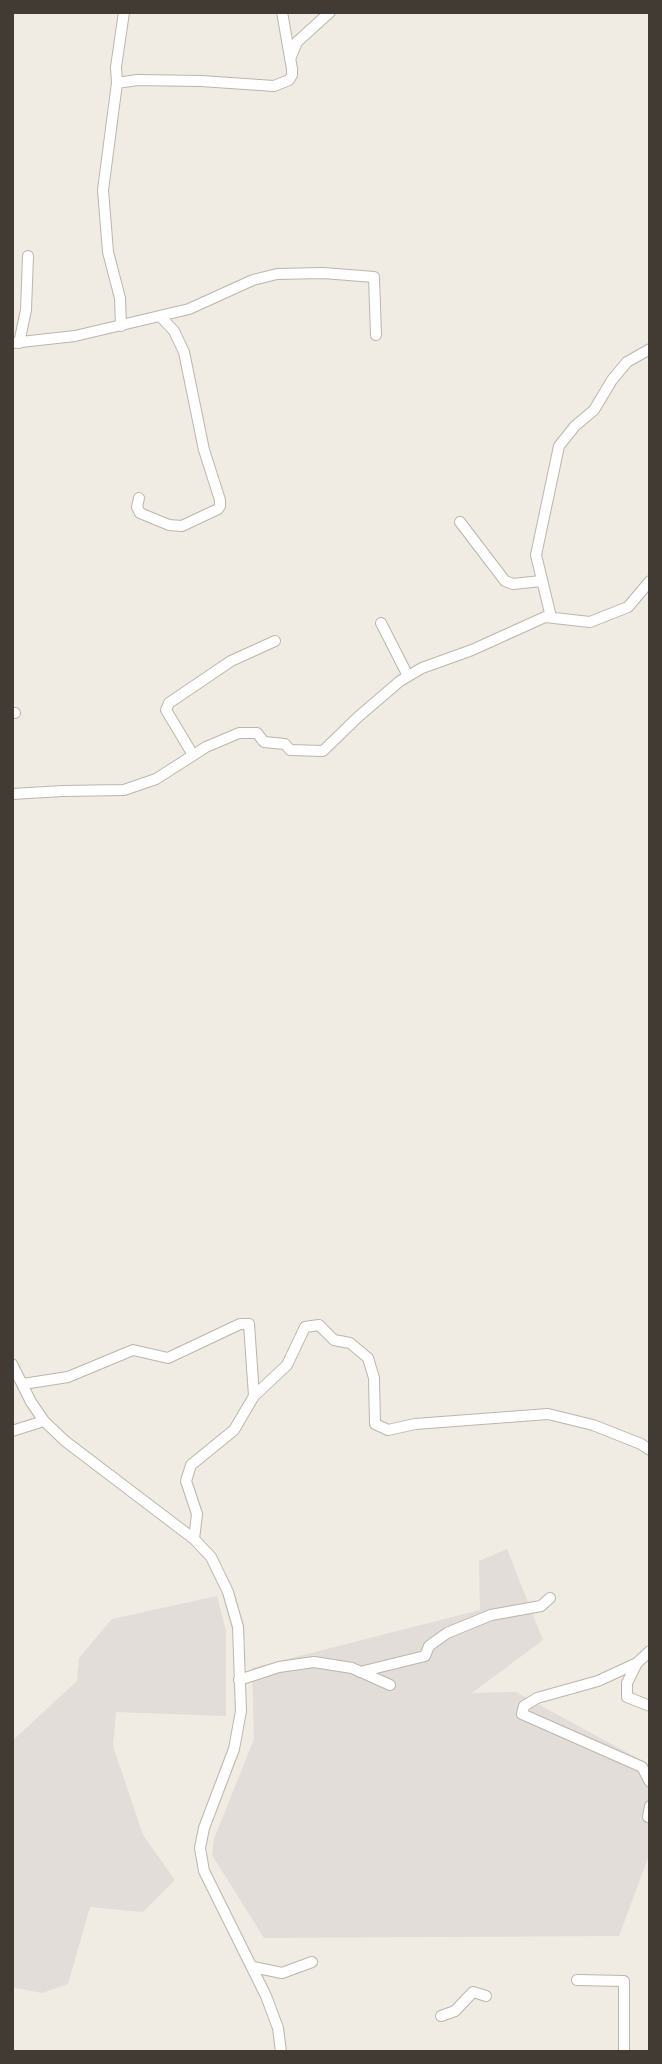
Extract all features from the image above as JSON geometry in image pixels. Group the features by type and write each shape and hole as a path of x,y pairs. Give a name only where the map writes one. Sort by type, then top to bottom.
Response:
{"street":[{"path":"121,326 120,298 108,252 103,190 124,12"},
{"path":"117,83 138,80 201,81 274,86 289,80 292,75 282,12"},
{"path":"290,61 298,42 330,12"},
{"path":"28,256 26,310 15,343 75,336 189,309 253,280 277,274 323,272 374,277 376,335"},
{"path":"139,498 137,507 140,513 169,525 182,526 220,506 204,450 184,352 174,331 160,316"},
{"path":"551,617 536,555 559,446 575,426 594,410 611,380 627,362 650,349"},
{"path":"460,522 505,581 513,584 541,581"},
{"path":"12,794 124,790 156,779 206,747 239,733 257,733 264,742 285,744 290,750 323,751 358,717 408,676 422,668 472,650 545,617 590,622 628,607 650,581"},
{"path":"382,623 408,676"},
{"path":"193,755 166,710 169,704 231,661 275,641"},
{"path":"23,1384 68,1377 133,1350 168,1357 240,1324 249,1324 254,1396"},
{"path":"194,1539 197,1514 186,1481 191,1465 234,1430 254,1396 287,1365 305,1327 319,1325 334,1340 350,1343 368,1357 374,1378 375,1424 388,1430 415,1424 548,1414 593,1425 650,1450"},
{"path":"14,1369 44,1421 65,1441 194,1539 211,1557 228,1592 238,1627 241,1712 234,1749 204,1828 200,1848 204,1871 253,1967 278,2028 281,2052"},
{"path":"12,1431 44,1421"},
{"path":"360,1672 425,1656 429,1646 447,1633 491,1615 541,1606 550,1598"},
{"path":"650,1651 637,1663 598,1681 537,1698 524,1706 522,1714 642,1767 650,1782"},
{"path":"239,1680 279,1667 314,1662 360,1672 390,1685"},
{"path":"637,1663 627,1683 627,1697 650,1706"},
{"path":"253,1967 282,1973 312,1962"},
{"path":"577,1980 624,1981 624,2052"},
{"path":"441,2016 455,2011 473,1992 486,1996"}],"shaded area":[{"path":"507,1549 543,1640 472,1693 516,1692 650,1765 650,1853 619,1936 264,1938 212,1855 214,1839 254,1739 252,1668 480,1610 479,1561"},
{"path":"217,1596 226,1631 226,1716 116,1712 113,1746 143,1835 175,1880 143,1912 90,1907 68,1984 42,1993 12,1987 12,1741 77,1681 79,1658 112,1619"}]}
